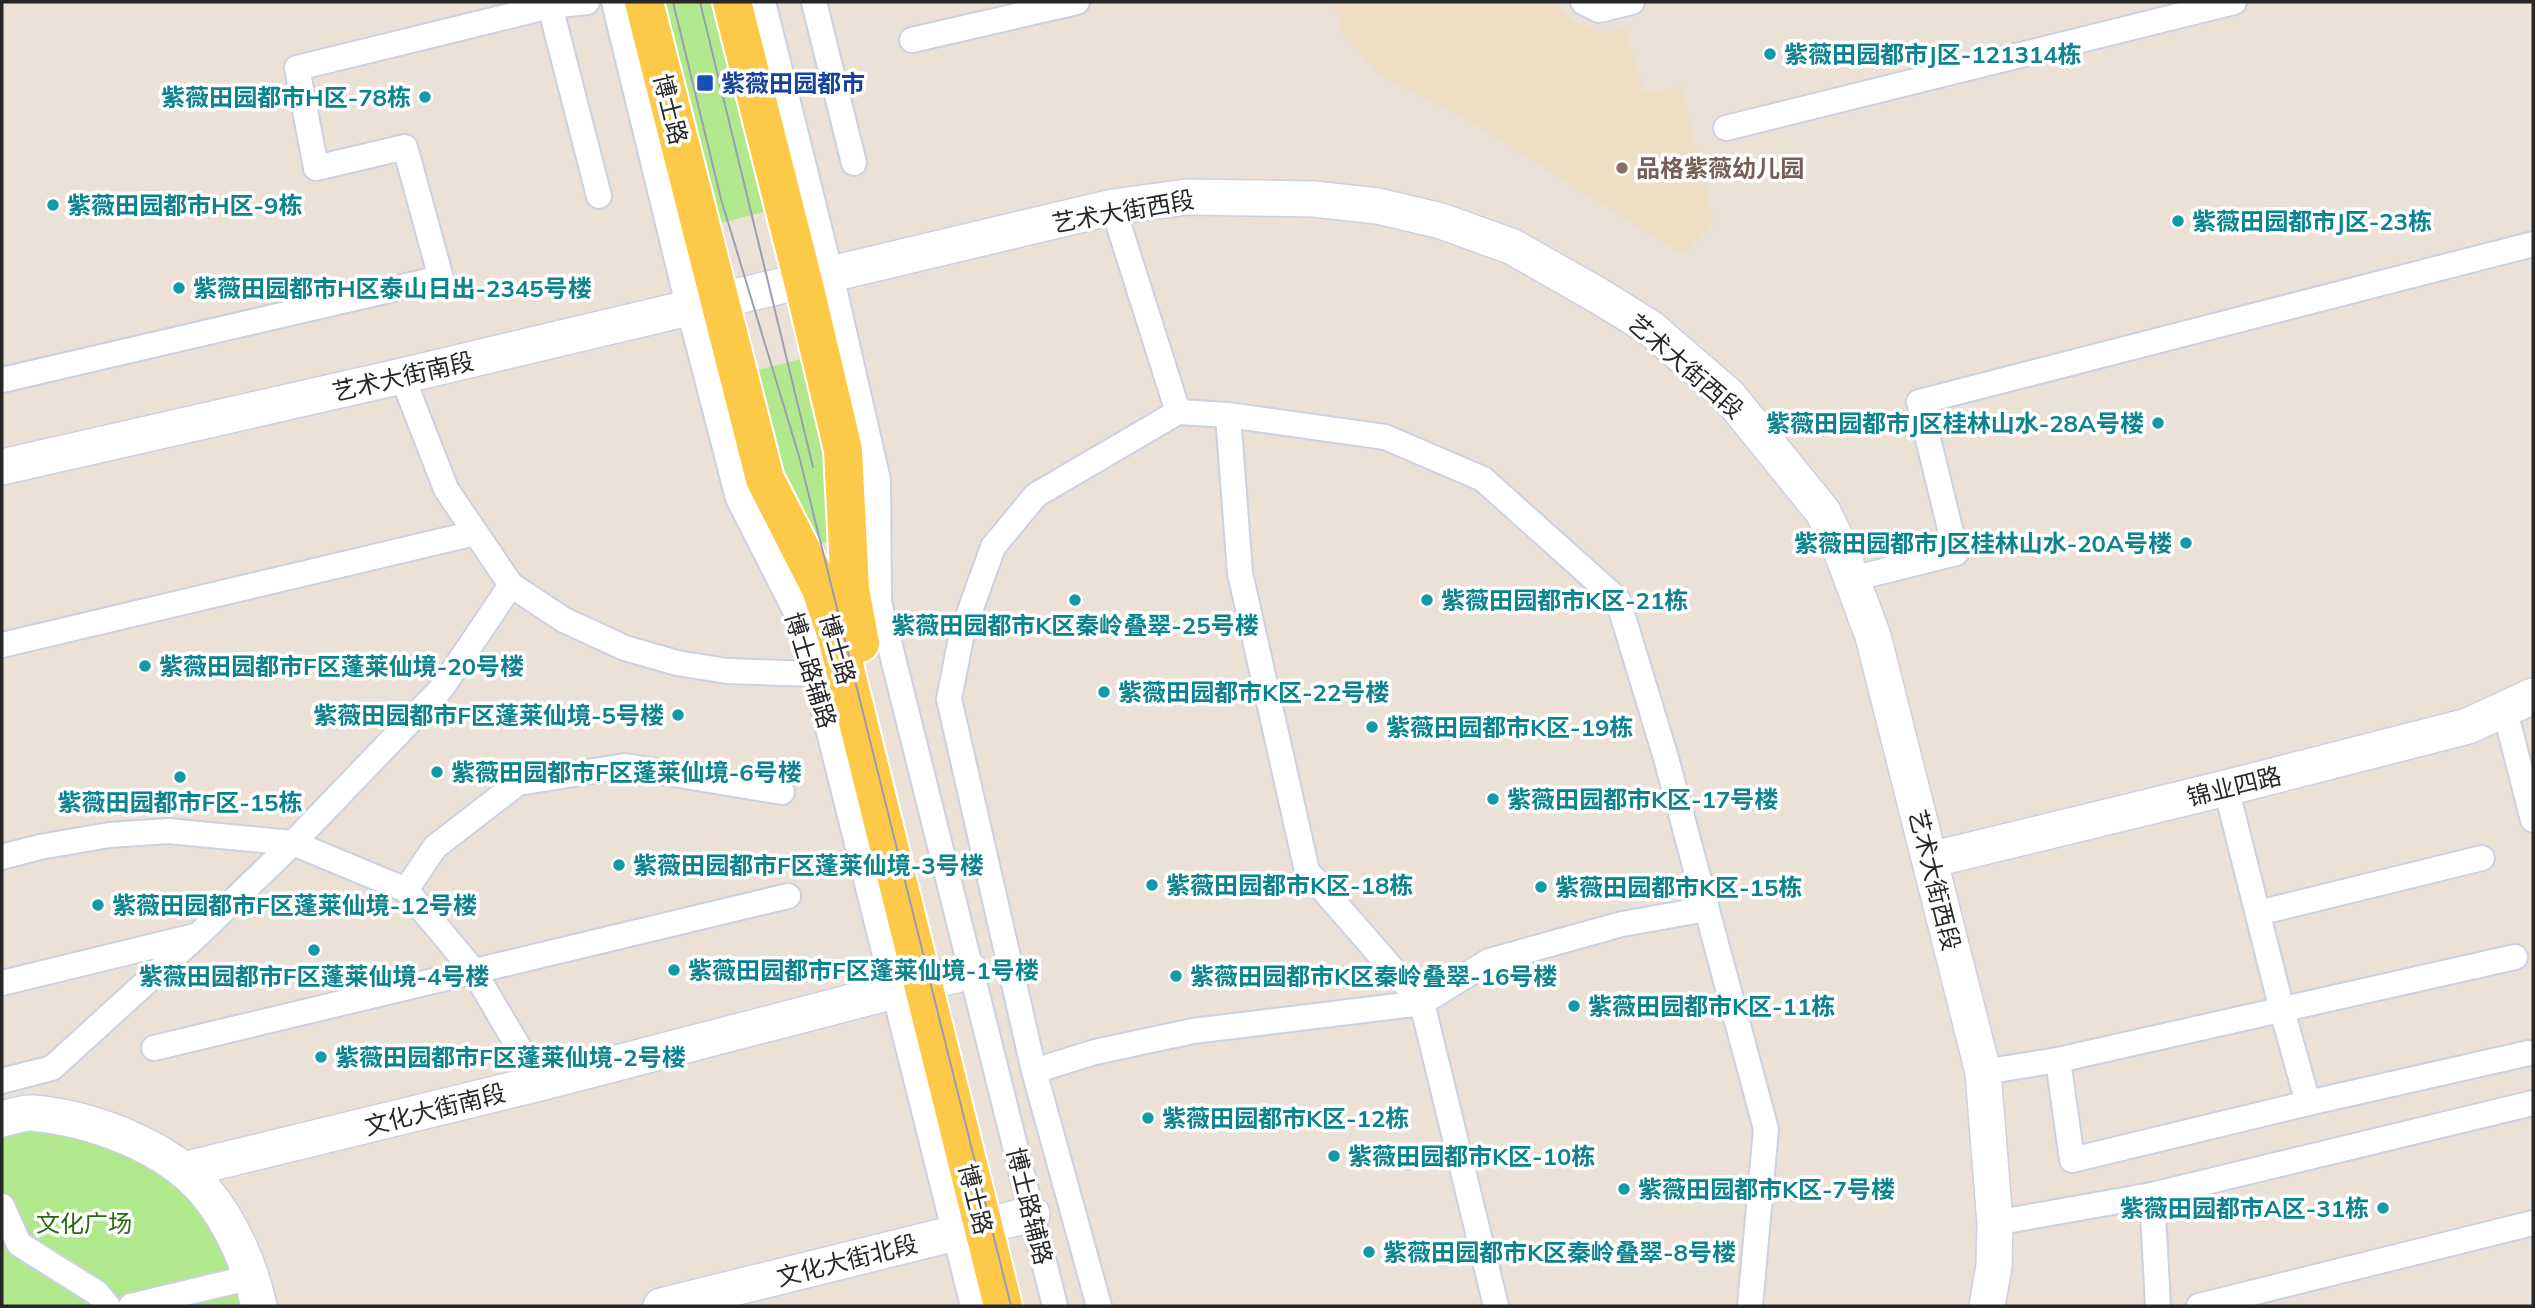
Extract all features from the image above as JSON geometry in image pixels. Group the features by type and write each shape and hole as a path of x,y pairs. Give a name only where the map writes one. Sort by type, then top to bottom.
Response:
{"main road":[{"name":"博士路","path":"644,2 704,305 765,479 821,589 933,981 994,1223 1027,1306"},
{"name":"博士路","path":"732,2 817,278 843,450 850,589 933,981"},
{"name":"博士路","path":"994,1223 1003,1306"}],"street":[{"path":"2,380 441,278 405,146 316,168 297,68 550,4 587,2"},
{"name":"博士路辅路","path":"614,2 704,305 738,499 802,624 815,674 933,981 994,1223 1055,1306"},
{"path":"762,2 817,278"},
{"path":"814,2 854,163"},
{"path":"912,40 1077,2"},
{"path":"1583,2 1599,10 1632,2"},
{"path":"1726,128 2234,2"},
{"path":"550,4 599,196"},
{"name":"艺术大街西段","path":"817,278 1113,207 1187,197 1313,199 1378,206 1441,221 1513,247 1649,327 1729,396 1823,512 1873,636 1983,1072 1995,1223 1994,1266 1987,1306"},
{"path":"1113,207 1178,411"},
{"path":"1852,579 1956,553 1919,402 2533,244"},
{"name":"艺术大街南段","path":"2,467 817,278"},
{"path":"402,376 446,489 511,585 564,621 625,648 677,663 727,671 815,674"},
{"path":"1098,1306 1034,1071 949,699 962,633 993,547 1036,495 1178,411 1228,415 1385,437 1483,479 1618,600 1666,758 1766,1129 1750,1306"},
{"path":"1228,415 1240,573 1307,871 1422,1003 1496,1306"},
{"path":"2,645 475,533"},
{"path":"2,1081 52,1068 198,935 293,843 441,689 511,585"},
{"path":"2519,704 2533,820"},
{"name":"锦业四路","path":"1930,860 2468,726 2519,704"},
{"path":"406,890 435,847 518,783 625,766 782,792"},
{"path":"2226,788 2308,1102"},
{"path":"2,857 108,835 168,831 293,843 406,890 473,970 540,1083"},
{"path":"2258,913 2482,858"},
{"path":"154,1048 788,896"},
{"path":"1034,1071 1095,1052 1193,1031 1422,1003 1489,961 1622,924 1707,909"},
{"path":"2,983 198,935"},
{"path":"1983,1072 2058,1060 2515,957"},
{"name":"文化大街南段","path":"183,1170 540,1083 933,981"},
{"path":"2058,1060 2072,1160 2308,1102 2529,1053"},
{"path":"1995,1223 2151,1195 2533,1103"},
{"path":"2,1119 31,1113 91,1123 148,1147 183,1170 206,1191 232,1232 256,1291 131,1306"},
{"path":"2151,1195 2158,1306"},
{"path":"2,1206 19,1244 97,1293 108,1306"},
{"name":"博士路辅路","path":"974,1306 994,1223"},
{"name":"文化大街北段","path":"662,1306 994,1223"},
{"path":"2199,1306 2533,1223"}],"shaded area":[{"name":"品格紫薇幼儿园","path":"1333,2 1553,2 1573,21 1600,33 1626,29 1644,92 1682,87 1714,224 1683,255 1453,111 1380,75 1344,36"}],"green space":[{"path":"662,2 715,2 767,211 718,224"},
{"path":"805,358 825,444 838,539 813,546 776,455 754,371"},
{"name":"文化广场","path":"35,1131 110,1145 169,1174 222,1239 244,1306 2,1306 2,1135"}],"tram line":[{"path":"673,2 721,199 799,456 1011,1306"},
{"path":"700,2 813,467"}],"place":[{"name":"紫薇田园都市J区-121314栋","path":"1770,54"},
{"name":"紫薇田园都市","path":"705,83"},
{"name":"紫薇田园都市H区-78栋","path":"425,97"},
{"name":"品格紫薇幼儿园","path":"1622,168"},
{"name":"紫薇田园都市H区-9栋","path":"53,205"},
{"name":"紫薇田园都市J区-23栋","path":"2178,221"},
{"name":"紫薇田园都市H区泰山日出-2345号楼","path":"179,288"},
{"name":"紫薇田园都市J区桂林山水-28A号楼","path":"2158,423"},
{"name":"紫薇田园都市J区桂林山水-20A号楼","path":"2186,543"},
{"name":"紫薇田园都市K区秦岭叠翠-25号楼","path":"1075,600"},
{"name":"紫薇田园都市K区-21栋","path":"1427,600"},
{"name":"紫薇田园都市F区蓬莱仙境-20号楼","path":"145,666"},
{"name":"紫薇田园都市K区-22号楼","path":"1104,692"},
{"name":"紫薇田园都市F区蓬莱仙境-5号楼","path":"678,715"},
{"name":"紫薇田园都市K区-19栋","path":"1372,727"},
{"name":"紫薇田园都市F区蓬莱仙境-6号楼","path":"437,772"},
{"name":"紫薇田园都市F区-15栋","path":"180,777"},
{"name":"紫薇田园都市K区-17号楼","path":"1493,799"},
{"name":"紫薇田园都市F区蓬莱仙境-3号楼","path":"619,865"},
{"name":"紫薇田园都市K区-18栋","path":"1152,885"},
{"name":"紫薇田园都市K区-15栋","path":"1541,887"},
{"name":"紫薇田园都市F区蓬莱仙境-12号楼","path":"98,905"},
{"name":"紫薇田园都市F区蓬莱仙境-4号楼","path":"314,950"},
{"name":"紫薇田园都市F区蓬莱仙境-1号楼","path":"674,970"},
{"name":"紫薇田园都市K区秦岭叠翠-16号楼","path":"1176,976"},
{"name":"紫薇田园都市K区-11栋","path":"1574,1006"},
{"name":"紫薇田园都市F区蓬莱仙境-2号楼","path":"321,1057"},
{"name":"紫薇田园都市K区-12栋","path":"1148,1118"},
{"name":"紫薇田园都市K区-10栋","path":"1334,1156"},
{"name":"紫薇田园都市K区-7号楼","path":"1624,1189"},
{"name":"紫薇田园都市A区-31栋","path":"2383,1208"},
{"name":"紫薇田园都市K区秦岭叠翠-8号楼","path":"1369,1252"}]}
